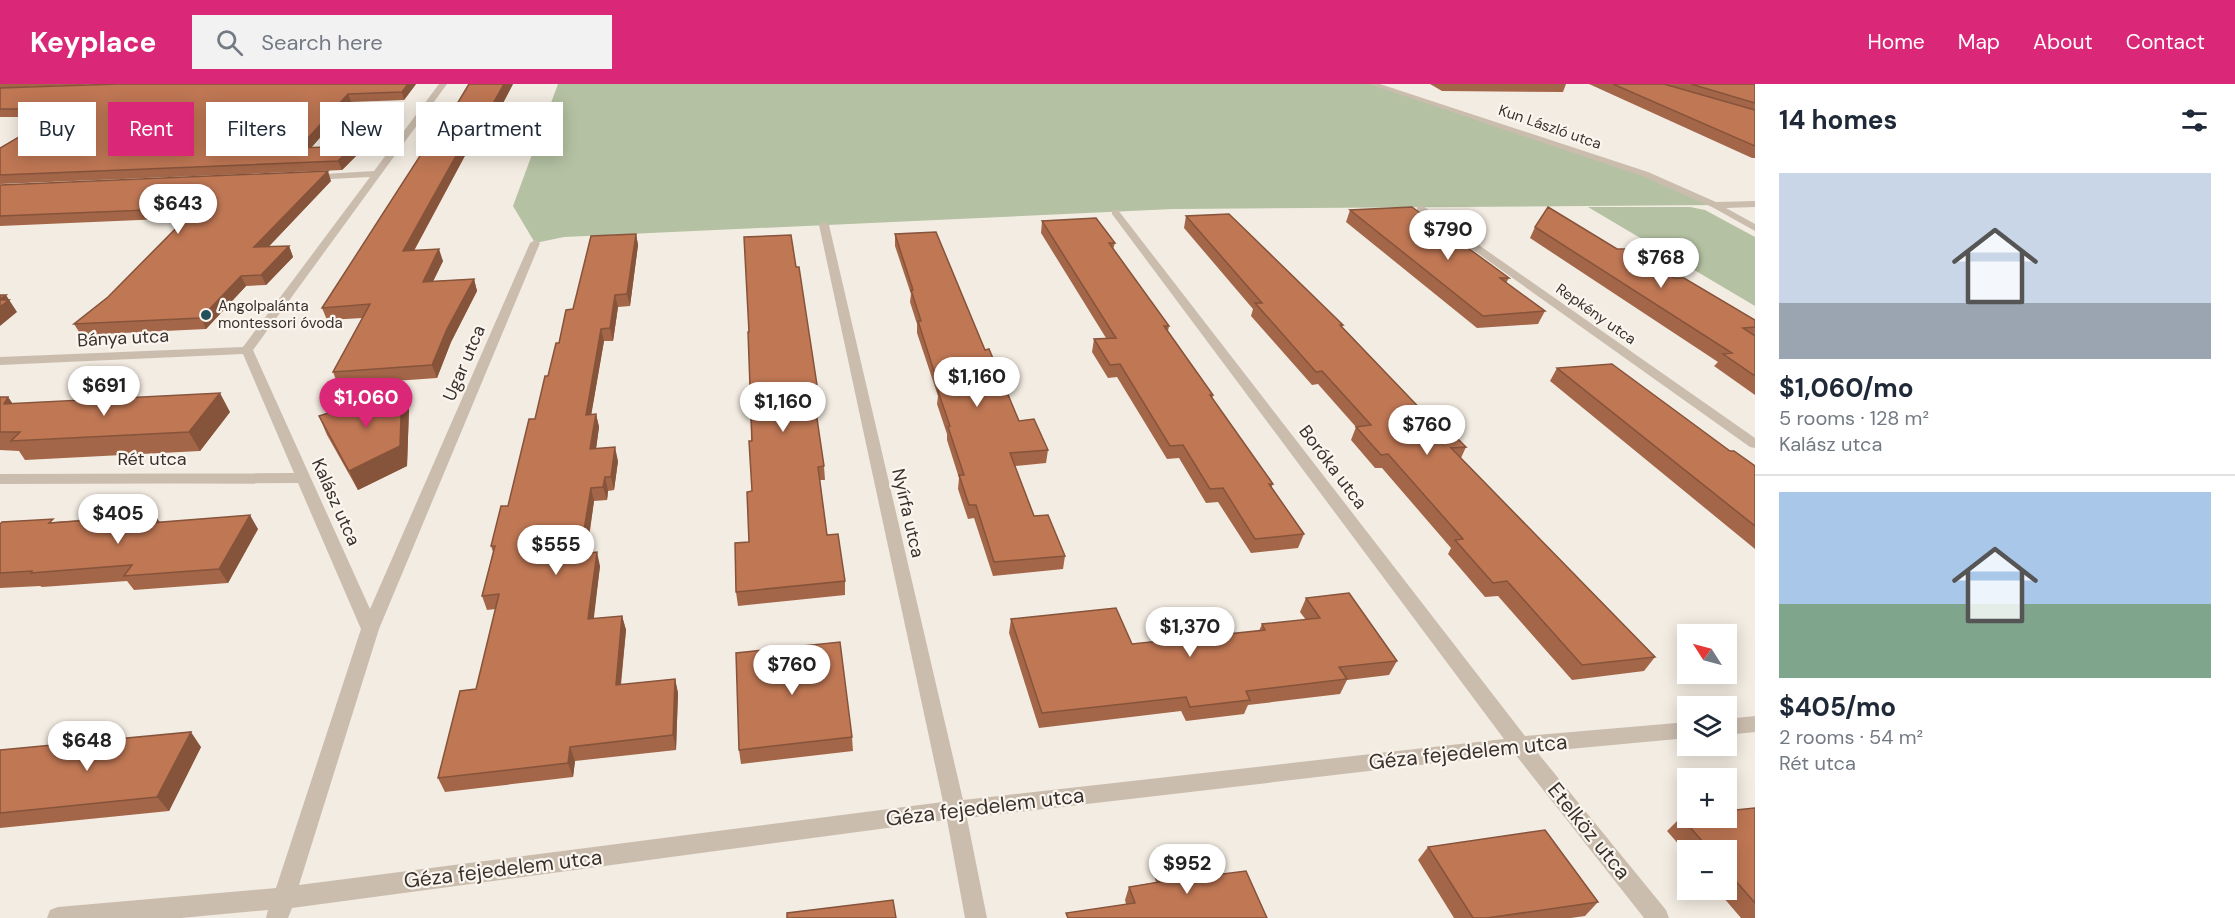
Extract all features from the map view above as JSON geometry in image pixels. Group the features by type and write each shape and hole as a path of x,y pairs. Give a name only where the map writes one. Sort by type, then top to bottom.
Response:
{"street":[{"path":"247,350 443,84"},
{"name":"Kun László utca","path":"1373,84 1645,174 1715,205 1755,228"},
{"path":"306,177 377,174"},
{"path":"1715,205 1755,204"},
{"name":"Repkény utca","path":"1420,208 1755,444"},
{"name":"Boróka utca","path":"1115,212 1520,745"},
{"name":"Nyírfa utca","path":"824,225 955,810"},
{"name":"Ugar utca","path":"370,629 535,243"},
{"name":"Bánya utca","path":"0,361 247,350"},
{"name":"Kalász utca","path":"247,350 370,629"},
{"name":"Rét utca","path":"0,479 304,478"},
{"path":"280,908 370,629"},
{"path":"1737,725 1755,724"},
{"name":"Géza fejedelem utca","path":"58,918 280,908 955,810 1520,745 1677,731"},
{"name":"Etelköz utca","path":"1520,745 1658,918"},
{"path":"955,810 976,918"}],"green space":[{"path":"558,84 1373,84 1645,174 1715,205 1173,209 564,237 535,243 513,206 531,156 563,156 563,102 551,102"},
{"path":"1588,207 1690,207 1705,210 1755,237 1755,306"}],"building":[{"path":"118,84 408,84 402,92 348,94 341,102 320,102 320,125 308,138 308,102 206,102 206,156 308,156 308,148 320,147 320,156 343,156 338,161 0,175 0,148 18,138 18,156 96,156 96,102 18,102 18,109 0,109 0,88"},
{"path":"469,84 504,84 494,102 458,102"},
{"path":"1613,84 1664,84 1755,110 1755,146"},
{"path":"1691,84 1755,84 1755,103"},
{"path":"420,156 456,156 403,251 439,249 423,282 474,279 447,329 432,365 333,372 370,304 322,308"},
{"path":"328,171 254,247 289,246 261,275 241,276 201,318 74,324 108,297 196,208 0,216 0,185"},
{"path":"1412,207 1509,278 1500,278 1545,311 1483,316 1350,210"},
{"path":"1548,207 1617,249 1625,249 1674,278 1684,278 1755,320 1755,327 1743,328 1755,336 1755,376 1723,354 1732,353 1535,227"},
{"path":"1229,214 1343,325 1340,325 1431,420 1439,420 1466,447 1451,448 1655,657 1582,665 1507,581 1493,583 1455,540 1463,539 1388,454 1381,455 1356,427 1371,425 1322,371 1316,372 1255,303 1262,303 1186,216"},
{"path":"1096,218 1115,243 1109,243 1169,326 1164,326 1273,484 1269,484 1304,534 1255,539 1223,488 1210,489 1183,445 1170,446 1120,364 1110,365 1094,339 1116,338 1042,221"},
{"path":"936,232 985,350 989,349 1019,421 1034,419 1048,450 1010,453 1034,516 1048,515 1065,556 994,562 976,505 969,505 959,475 964,475 948,427 950,426 938,391 940,390 918,321 921,321 911,290 913,290 895,234"},
{"path":"636,234 627,294 615,295 610,328 601,329 586,415 596,414 590,449 615,447 611,477 605,477 603,487 591,488 580,554 597,552 588,619 622,616 616,685 675,679 673,735 570,747 568,763 438,778 460,691 476,689 499,594 482,596 495,546 491,546 501,506 508,506 529,419 535,419 545,376 548,376 556,343 559,343 566,310 573,309 591,236"},
{"path":"791,235 796,267 799,267 817,385 812,385 824,466 818,467 827,535 838,534 845,581 736,592 735,543 749,542 747,492 752,491 749,441 752,441 749,332 744,237"},
{"path":"0,300 9,300 0,307"},
{"path":"1612,364 1730,451 1734,451 1755,466 1755,526 1557,368"},
{"path":"402,390 400,446 349,471 319,416"},
{"path":"220,393 189,432 11,441 20,432 0,432 0,397 8,397 4,404"},
{"path":"155,515 149,523 250,515 219,569 124,576 132,565 31,573 32,571 0,573 0,524 2,522 53,519 49,523"},
{"path":"1349,593 1397,661 1339,667 1347,679 1246,691 1250,700 1190,707 1186,697 1042,713 1011,619 1116,608 1132,644 1265,630 1262,624 1320,618 1306,598"},
{"path":"840,642 852,737 739,750 736,653"},
{"path":"191,732 157,797 0,813 0,750"},
{"path":"1755,808 1755,903 1737,883 1737,840 1701,840 1691,828 1737,828 1737,810"},
{"path":"1545,830 1598,902 1473,918 1428,847"},
{"path":"1197,851 1207,876 1246,871 1267,918 1068,918 1066,913 1135,903 1129,887 1166,881 1157,856"},
{"path":"893,900 896,918 787,918 787,913"}],"place":[{"name":"Angolpalánta montessori óvoda","path":"206,315"}]}
